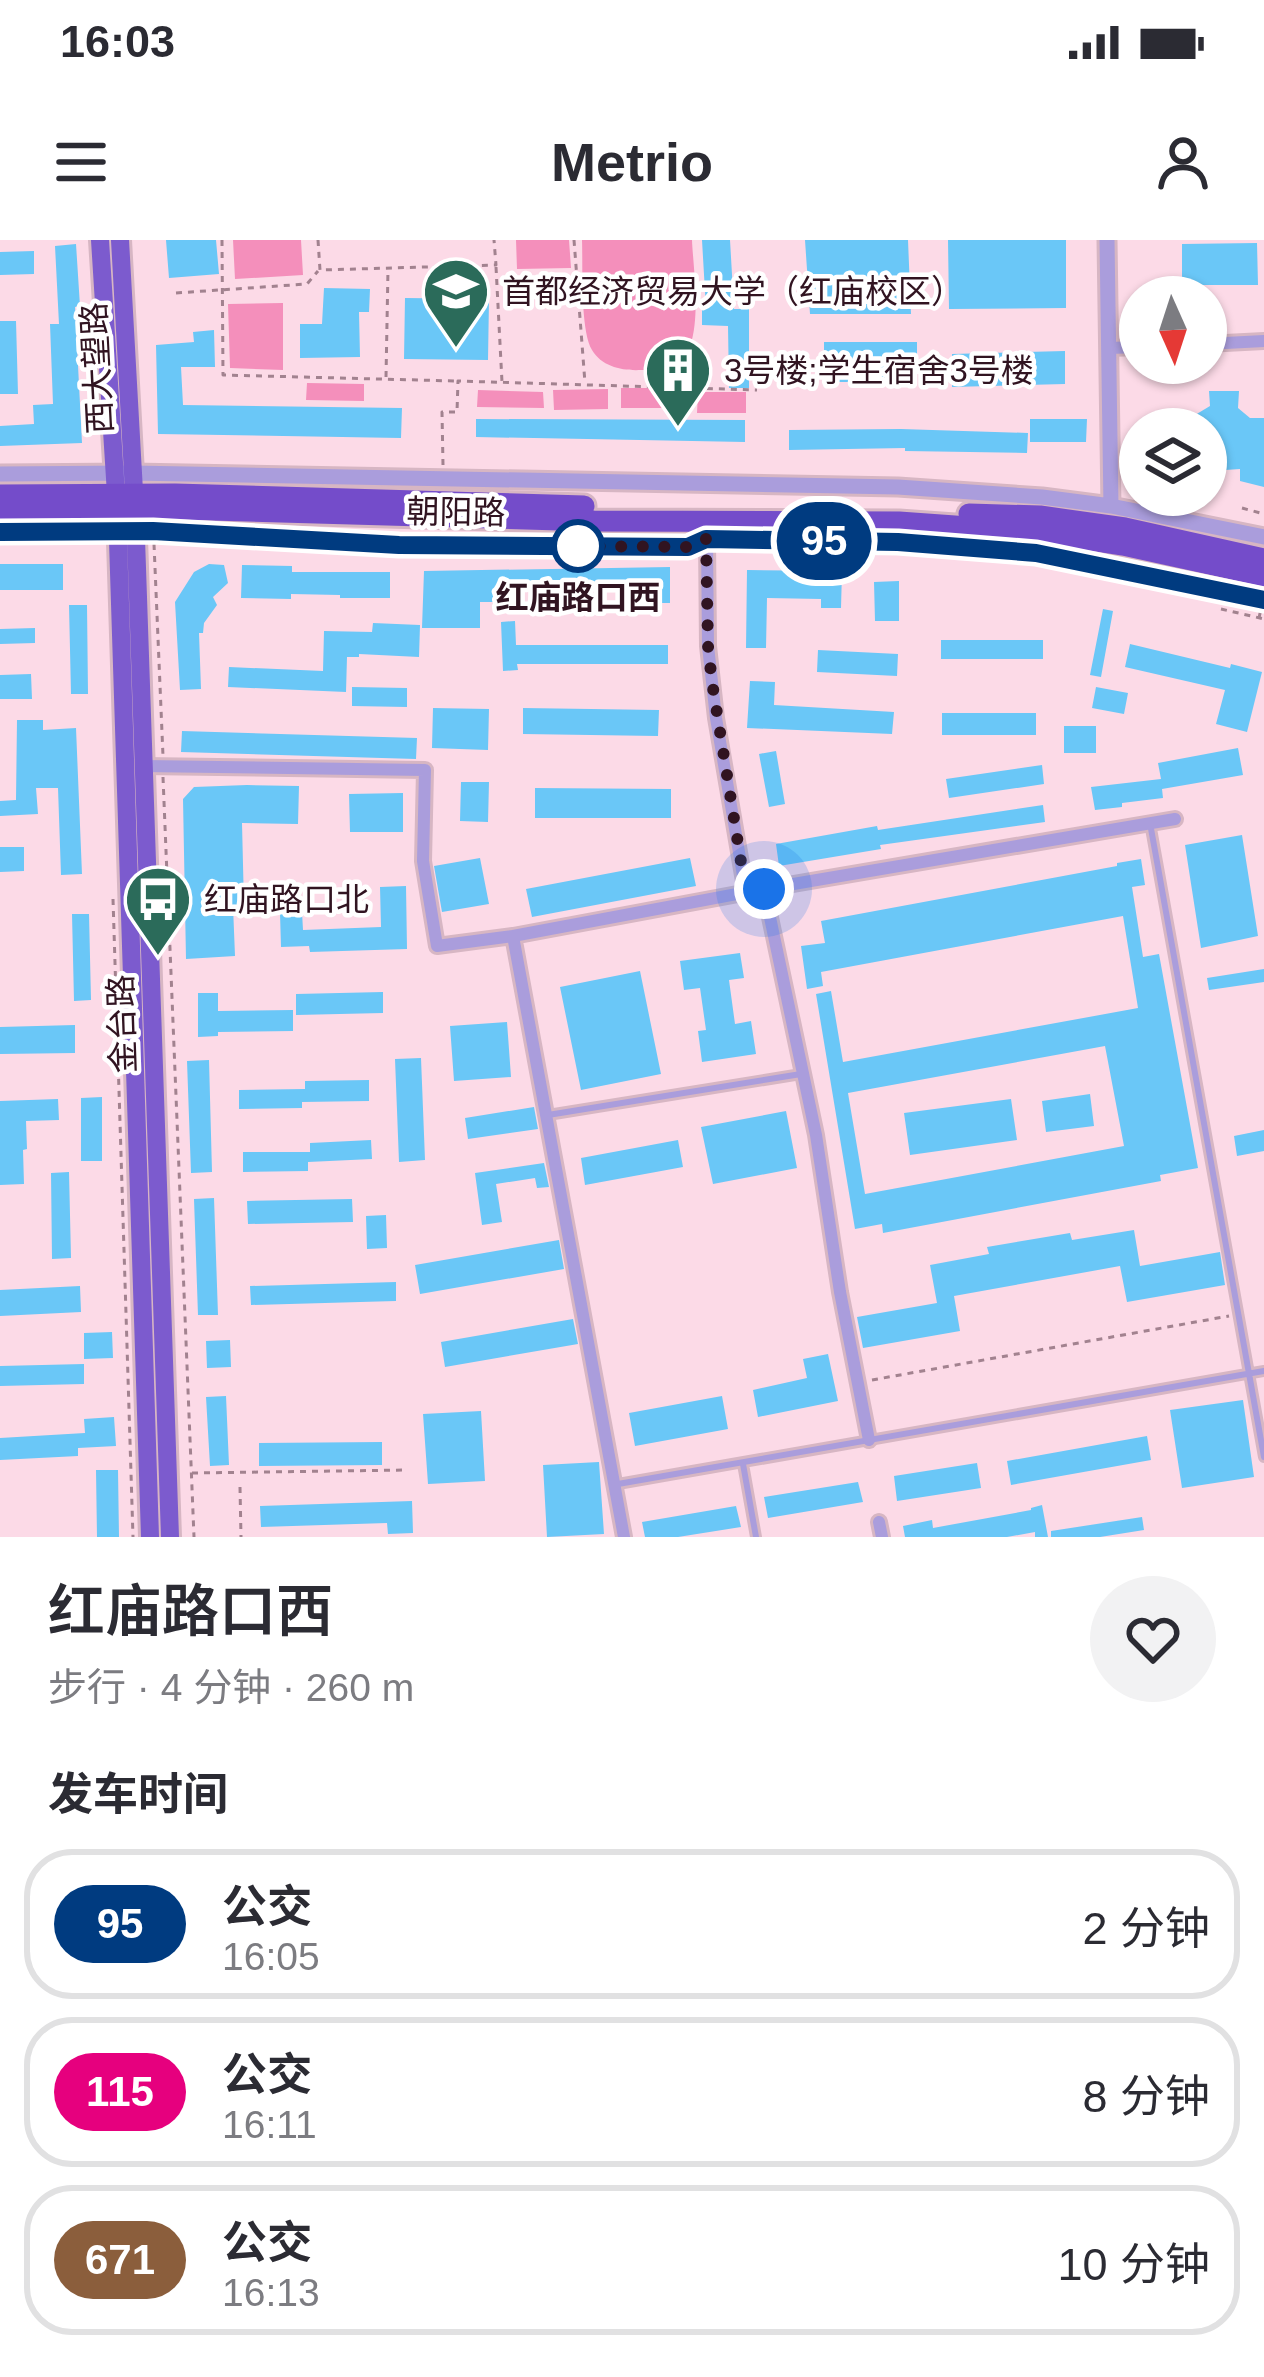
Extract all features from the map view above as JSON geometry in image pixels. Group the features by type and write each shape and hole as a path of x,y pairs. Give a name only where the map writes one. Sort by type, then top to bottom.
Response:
{"highway":[{"name":"朝阳路","path":"0,495 128,505 1125,528 1264,559"},
{"name":"朝阳路","path":"0,511 128,505"},
{"name":"朝阳路","path":"1039,524 1264,576"}],"main road":[{"name":"西大望路","path":"100,240 128,505"},
{"name":"西大望路","path":"120,240 128,505"},
{"name":"金台路","path":"128,505 153,766 170,1537"},
{"name":"金台路","path":"128,505 150,1537"}],"street":[{"path":"1107,240 1111,506"},
{"path":"1227,343 1264,341"},
{"path":"1108,348 1119,347"},
{"name":"朝阳路","path":"0,474 128,505 399,545 688,547 706,539 898,542 1039,524 1111,506 1264,537"},
{"name":"朝阳路","path":"0,532 128,505 442,479 898,487 1039,524 1264,597"},
{"path":"706,539 712,682 746,893"},
{"path":"153,766 425,770 423,861 437,946 1175,819"},
{"path":"764,889 816,1135 869,1440"},
{"path":"513,936 624,1537"}],"lane":[{"path":"1150,823 1264,1457"},
{"path":"544,1116 801,1074"},
{"path":"615,1485 1264,1371"},
{"path":"743,1464 756,1537"}],"path":[{"path":"222,240 224,375 757,390"},
{"path":"318,240 320,270"},
{"path":"494,240 502,382"},
{"path":"574,240 585,385"},
{"path":"176,293 307,284 320,270 496,266"},
{"path":"386,379 388,268"},
{"path":"442,479 442,412 457,412 458,381"},
{"path":"128,505 153,766 194,1537"},
{"path":"1242,508 1264,514"},
{"path":"1221,609 1261,619 1264,597"},
{"path":"112,890 133,1537"},
{"path":"859,1382 1237,1314"},
{"path":"192,1473 406,1470"},
{"path":"240,1486 241,1537"}],"shaded area":[{"path":"233,240 301,240 303,275 235,279"},
{"path":"516,240 569,240 571,268 517,269"},
{"path":"582,240 692,240 696,312 689,349 681,362 666,370 627,370 596,356 586,328"},
{"path":"283,303 283,370 230,368 228,304"},
{"path":"307,383 364,384 364,401 306,400"},
{"path":"621,388 687,388 686,408 621,408"},
{"path":"608,389 608,409 554,410 553,390"},
{"path":"478,390 543,392 544,408 477,407"},
{"path":"698,392 746,392 746,413 697,413"}],"building":[{"path":"166,240 216,240 219,274 169,278"},
{"path":"702,240 730,240 734,309 749,309 749,388 729,388 728,326 702,325 702,309 706,309"},
{"path":"805,240 908,240 911,314 810,314"},
{"path":"948,240 1066,240 1066,308 949,309"},
{"path":"1257,243 1258,285 1227,285 1227,276 1182,276 1182,244"},
{"path":"76,244 82,443 0,446 0,426 34,424 33,405 53,404 50,324 59,324 55,246"},
{"path":"34,251 34,274 0,275 0,252"},
{"path":"324,288 370,289 369,312 359,312 360,357 300,358 300,324 322,324"},
{"path":"405,298 489,299 488,360 404,359"},
{"path":"0,321 16,321 18,394 0,394"},
{"path":"214,330 215,367 181,367 183,405 402,408 401,438 158,434 156,345 194,342 193,332"},
{"path":"824,342 917,342 917,382 824,382"},
{"path":"1065,351 1065,384 952,387 952,354"},
{"path":"1209,391 1239,391 1238,408 1250,418 1264,418 1264,487 1240,481 1240,469 1227,470 1227,408 1207,408"},
{"path":"476,419 745,420 745,442 476,437"},
{"path":"1030,419 1087,419 1086,442 1030,442"},
{"path":"789,430 1028,433 1027,453 789,450"},
{"path":"0,564 63,564 63,590 0,590"},
{"path":"209,564 224,565 228,583 213,597 217,605 199,633 201,689 180,690 175,602 194,572"},
{"path":"242,565 292,566 292,572 390,572 390,598 291,594 291,599 241,598"},
{"path":"670,567 670,603 645,603 645,589 519,590 519,602 480,602 480,628 422,628 424,571"},
{"path":"747,570 842,571 841,608 821,608 821,599 767,598 766,648 746,648"},
{"path":"899,581 899,621 875,621 874,582"},
{"path":"69,605 87,605 88,694 71,694"},
{"path":"1103,609 1113,611 1101,677 1090,675"},
{"path":"515,621 516,645 668,645 668,664 517,664 518,670 503,671 501,622"},
{"path":"373,623 420,625 419,657 347,657 346,692 228,687 229,667 323,671 324,631 372,632"},
{"path":"35,628 35,643 0,644 0,629"},
{"path":"941,640 1043,640 1043,659 941,659"},
{"path":"1130,644 1262,672 1247,732 1216,724 1225,690 1125,667"},
{"path":"818,650 898,654 897,676 817,672"},
{"path":"31,674 32,699 0,699 0,675"},
{"path":"750,681 775,682 774,705 894,712 892,734 747,728"},
{"path":"352,687 407,688 407,707 352,706"},
{"path":"1096,687 1128,693 1124,714 1092,708"},
{"path":"433,708 489,709 488,750 432,748"},
{"path":"523,708 659,710 658,736 523,734"},
{"path":"942,713 1036,713 1036,735 942,735"},
{"path":"17,720 43,720 43,730 76,728 82,874 61,875 58,788 36,788 38,814 0,816 0,801 16,800"},
{"path":"1064,726 1096,726 1096,753 1064,753"},
{"path":"182,731 417,738 416,759 181,752"},
{"path":"1238,748 1243,775 1162,789 1163,798 1095,810 1091,787 1161,779 1158,763"},
{"path":"776,751 785,804 769,807 759,754"},
{"path":"1042,765 1044,784 949,798 946,779"},
{"path":"461,782 489,782 488,822 460,821"},
{"path":"299,786 298,824 242,823 244,906 233,906 235,956 186,959 183,799 194,787"},
{"path":"535,788 671,789 671,818 535,818"},
{"path":"403,793 403,832 350,832 349,794"},
{"path":"1043,805 1045,822 880,845 881,849 779,866 776,844"},
{"path":"1242,835 1258,936 1201,948 1185,845"},
{"path":"0,847 24,847 24,871 0,872"},
{"path":"480,858 489,904 442,912 434,866"},
{"path":"690,858 696,886 532,917 526,889"},
{"path":"1141,859 1145,885 1132,887 1143,957 1159,954 1198,1168 1160,1175 1161,1181 883,1233 882,1224 855,1229 816,994 831,991 843,1062 1138,1008 1123,916 821,972 823,986 807,989 801,946 825,943 821,921","holes":["1105,1046 1124,1146 865,1194 848,1093"]},
{"path":"406,886 407,949 310,952 309,946 281,947 280,913 302,912 303,930 381,927 380,887"},
{"path":"72,914 89,914 91,1000 74,1001"},
{"path":"740,953 744,978 729,980 735,1024 751,1021 756,1054 702,1062 698,1031 706,1030 700,988 684,990 680,961"},
{"path":"1264,969 1264,982 1209,990 1207,978"},
{"path":"640,971 661,1074 581,1090 560,987"},
{"path":"383,992 383,1013 296,1015 296,994"},
{"path":"198,993 218,993 218,1011 293,1010 293,1031 218,1032 218,1036 198,1037"},
{"path":"507,1022 511,1077 454,1081 450,1026"},
{"path":"75,1025 75,1053 0,1054 0,1027"},
{"path":"421,1058 425,1160 399,1162 395,1059"},
{"path":"209,1060 212,1172 191,1173 187,1061"},
{"path":"369,1080 369,1101 239,1109 239,1090 305,1089 305,1081"},
{"path":"1090,1094 1094,1126 1046,1132 1042,1101"},
{"path":"102,1097 102,1161 81,1161 81,1098"},
{"path":"58,1099 59,1120 26,1121 24,1184 0,1185 0,1101"},
{"path":"1011,1099 1017,1140 910,1155 904,1113"},
{"path":"534,1107 538,1129 468,1139 465,1118"},
{"path":"786,1111 797,1168 713,1184 701,1127"},
{"path":"1264,1130 1264,1151 1237,1156 1234,1136"},
{"path":"371,1140 372,1159 308,1162 308,1171 243,1172 243,1152 310,1152 310,1143"},
{"path":"678,1140 683,1167 585,1185 581,1158"},
{"path":"544,1163 549,1187 537,1188 535,1178 496,1184 502,1222 482,1225 475,1173"},
{"path":"69,1172 71,1258 52,1259 51,1173"},
{"path":"214,1198 218,1315 198,1315 194,1199"},
{"path":"352,1199 353,1222 248,1224 247,1201"},
{"path":"386,1215 387,1248 367,1249 366,1216"},
{"path":"1134,1230 1140,1266 1220,1252 1225,1285 1127,1302 1120,1266 954,1296 960,1331 863,1348 857,1317 937,1303 930,1265 989,1254 987,1247 1070,1233 1072,1240"},
{"path":"559,1240 564,1269 420,1294 415,1265"},
{"path":"396,1282 396,1301 251,1305 250,1286"},
{"path":"80,1286 81,1312 0,1316 0,1290"},
{"path":"573,1319 578,1344 445,1367 441,1342"},
{"path":"112,1332 113,1358 84,1359 84,1333"},
{"path":"230,1340 231,1367 207,1368 206,1341"},
{"path":"828,1354 838,1401 758,1417 753,1390 807,1378 803,1359"},
{"path":"84,1364 84,1384 0,1386 0,1366"},
{"path":"226,1396 229,1465 210,1466 206,1397"},
{"path":"722,1396 728,1429 635,1446 629,1413"},
{"path":"1243,1400 1254,1477 1182,1488 1170,1410"},
{"path":"481,1411 485,1481 428,1484 423,1414"},
{"path":"114,1417 116,1446 78,1448 78,1456 0,1460 0,1438 85,1433 84,1419"},
{"path":"1147,1436 1151,1460 1011,1485 1007,1461"},
{"path":"382,1442 382,1465 259,1466 259,1443"},
{"path":"599,1462 604,1534 547,1537 543,1465"},
{"path":"977,1463 981,1488 897,1501 894,1476"},
{"path":"96,1470 118,1470 119,1537 97,1537"},
{"path":"858,1482 863,1502 768,1518 764,1497"},
{"path":"412,1501 413,1533 388,1534 387,1523 261,1527 260,1506"},
{"path":"1042,1505 1048,1537 1035,1537 1035,1532 1007,1537 905,1537 903,1526 932,1520 933,1528"},
{"path":"736,1506 741,1527 645,1537 642,1522"},
{"path":"1142,1517 1144,1530 1100,1537 1051,1537 1051,1531"}],"bus line":[{"name":"95","path":"0,532 153,531 399,545 688,547 706,539 898,542 1036,553 1264,600"}],"place":[{"name":"首都经济贸易大学（红庙校区）","path":"456,350"},
{"name":"3号楼;学生宿舍3号楼","path":"678,429"},
{"name":"红庙路口西","path":"578,546"},
{"name":"红庙路口北","path":"158,958"}],"route":[{"path":"578,546 688,547 706,539 708,646 723,761 746,893 764,889"}]}
